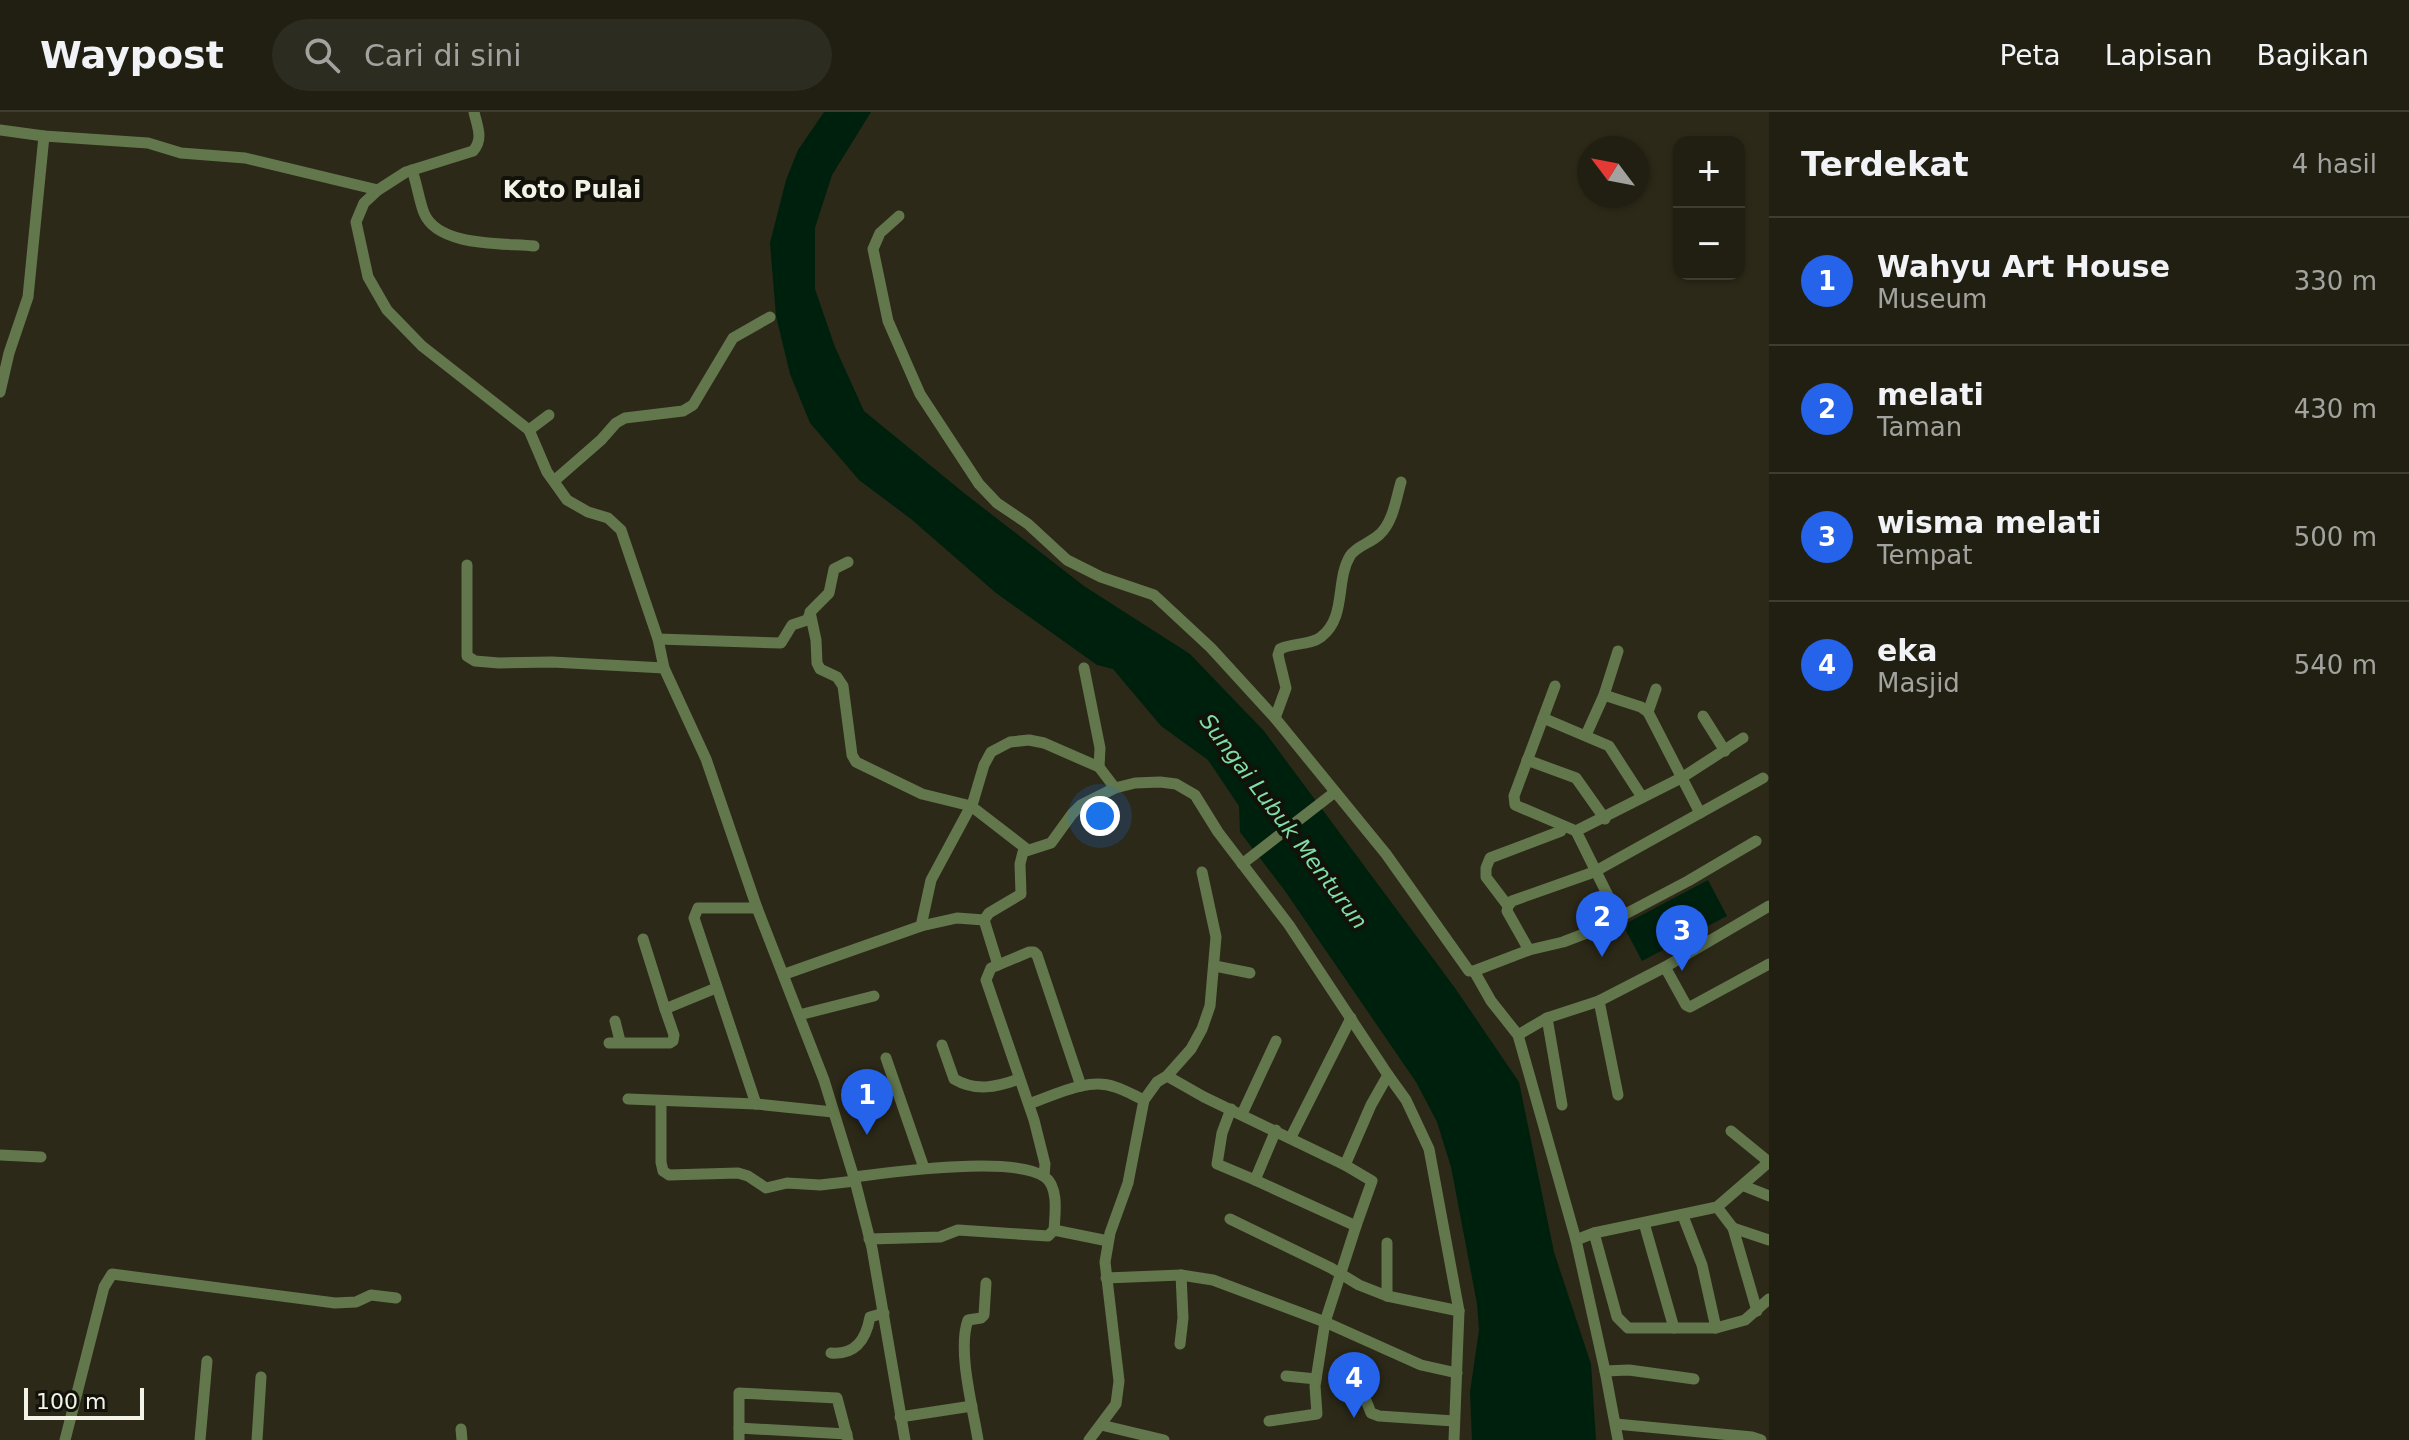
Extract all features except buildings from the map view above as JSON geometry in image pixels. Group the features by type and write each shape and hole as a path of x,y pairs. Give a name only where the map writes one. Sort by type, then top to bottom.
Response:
{"street":[{"path":"474,112 480,135 473,151 412,170 378,190 364,203 356,222 368,277 387,310 422,346 529,430 542,462 567,500 588,512 608,518 621,530 658,639 664,668 706,759 757,908 824,1080 855,1179 884,1313 905,1440"},
{"path":"0,130 148,143 181,153 245,158 378,190"},
{"path":"0,392 28,297 44,136"},
{"path":"412,170 423,212 442,233 456,239 534,246"},
{"path":"899,216 887,224 873,249 888,321 920,394 975,478 997,503 1028,524 1067,560 1101,577 1154,595 1211,648 1275,718 1332,794 1386,854 1469,971 1563,942 1619,918 1756,841"},
{"path":"554,481 625,418 683,411 693,405 733,338 770,317"},
{"path":"529,430 549,415"},
{"path":"1275,718 1286,688 1278,655 1280,649 1319,639 1331,625 1337,613 1348,558 1386,527 1401,482"},
{"path":"658,639 778,644 784,640 787,629 807,620 810,612 829,593 834,569 848,562"},
{"path":"467,565 467,656 471,660 664,668"},
{"path":"810,612 817,663 820,669 837,677 843,686 852,755 856,762 922,794 971,806 1028,850"},
{"path":"1586,735 1604,695 1618,651"},
{"path":"1084,668 1100,748 1099,767"},
{"path":"1555,686 1514,796 1515,805 1576,831 1619,918"},
{"path":"1648,712 1656,689"},
{"path":"1604,695 1648,712 1700,813"},
{"path":"1703,716 1725,751"},
{"path":"1543,718 1609,746 1642,797"},
{"path":"1576,831 1683,777 1743,738"},
{"path":"921,926 931,880 971,806 987,758 999,747 1029,740 1044,743 1099,767 1115,788"},
{"path":"1527,760 1576,778 1605,819"},
{"path":"1529,950 1507,911 1512,901 1594,872 1763,778"},
{"path":"984,920 989,913 1021,894 1020,857 1028,850 1051,843 1081,805 1115,788 1135,783 1176,784 1195,795 1245,861 1406,1100 1429,1149 1459,1311 1454,1440"},
{"path":"1245,861 1332,794"},
{"path":"1508,906 1486,877 1490,858 1561,831 1563,826"},
{"path":"1089,1440 1116,1404 1119,1381 1106,1278 1108,1241 1128,1183 1144,1100 1157,1082 1167,1076 1191,1049 1210,1006 1216,937 1202,872"},
{"path":"1518,1035 1547,1018 1599,1001 1665,967 1769,906"},
{"path":"756,1104 716,988 695,912 698,908 757,908"},
{"path":"785,974 921,926 957,918 984,920"},
{"path":"984,920 998,965"},
{"path":"615,1021 615,1042 673,1041 674,1035 643,939"},
{"path":"1054,1230 1053,1188 1044,1176 1045,1164 1029,1104 986,980 991,968 1029,952 1037,955 1081,1086"},
{"path":"1665,967 1690,1007 1769,964"},
{"path":"1215,966 1250,973"},
{"path":"1474,971 1491,1001 1518,1035 1576,1240 1618,1440"},
{"path":"665,1009 716,988"},
{"path":"799,1015 874,996"},
{"path":"1599,1001 1618,1095"},
{"path":"1291,1137 1351,1018"},
{"path":"1547,1018 1562,1105"},
{"path":"1276,1041 1222,1133 1217,1164 1356,1226"},
{"path":"942,1045 954,1079 958,1082 987,1089 1019,1079"},
{"path":"886,1058 924,1168"},
{"path":"1345,1165 1371,1105 1388,1075"},
{"path":"1167,1076 1372,1181 1325,1322 1316,1379 1317,1414 1269,1421"},
{"path":"1029,1104 1081,1086 1107,1085 1144,1100"},
{"path":"628,1099 756,1104 833,1112"},
{"path":"661,1101 661,1162 663,1171 669,1175 738,1173 766,1188 787,1183 820,1185 924,1168 997,1167 1044,1176"},
{"path":"1255,1180 1276,1130"},
{"path":"1576,1240 1594,1233 1717,1207 1769,1162 1731,1131"},
{"path":"0,1155 41,1157"},
{"path":"1744,1186 1769,1196"},
{"path":"1717,1207 1733,1228 1757,1311"},
{"path":"1683,1216 1702,1265 1716,1328"},
{"path":"1230,1219 1359,1285 1387,1296 1459,1311"},
{"path":"1644,1223 1674,1328"},
{"path":"1733,1228 1765,1239"},
{"path":"869,1239 932,1238 958,1230 1045,1236 1054,1230 1108,1241"},
{"path":"1594,1233 1620,1323 1628,1328 1716,1328 1745,1320 1769,1299"},
{"path":"1742,1258 1765,1239"},
{"path":"1387,1243 1387,1296"},
{"path":"65,1440 104,1287 112,1274 335,1303 356,1302 371,1295 396,1298"},
{"path":"1106,1278 1181,1275 1213,1280 1325,1322 1421,1365 1457,1373"},
{"path":"1180,1344 1183,1318 1181,1275"},
{"path":"978,1440 966,1329 968,1320 984,1315 986,1283"},
{"path":"831,1353 852,1351 860,1343 870,1317 884,1313"},
{"path":"200,1440 207,1361"},
{"path":"1604,1366 1694,1379"},
{"path":"1286,1376 1316,1379"},
{"path":"257,1440 261,1377"},
{"path":"739,1393 839,1400 848,1437 739,1434 739,1393"},
{"path":"1351,1395 1365,1398 1371,1413 1379,1416 1454,1421"},
{"path":"900,1417 972,1406"},
{"path":"1616,1424 1758,1439"},
{"path":"1101,1425 1164,1440"}],"water":[{"name":"Sungai Lubuk Menturun","path":"824,112 871,112 832,175 815,228 815,289 835,347 864,411 1084,586 1190,654 1264,731 1455,988 1519,1082 1554,1252 1591,1364 1596,1440 1472,1440 1470,1392 1479,1330 1477,1304 1451,1167 1437,1122 1416,1082 1285,891 1240,832 1239,806 1208,760 1161,726 1113,669 1097,665 996,593 911,519 859,480 810,423 790,374 776,316 770,243 786,180 798,150"},
{"path":"1708,880 1727,916 1642,961 1623,925"}],"place":[{"name":"melati","path":"1602,957"},
{"name":"wisma melati","path":"1682,971"},
{"name":"Wahyu Art House","path":"867,1135"},
{"name":"eka","path":"1354,1418"}],"district":[{"name":"Koto Pulai","path":"572,190"}]}
